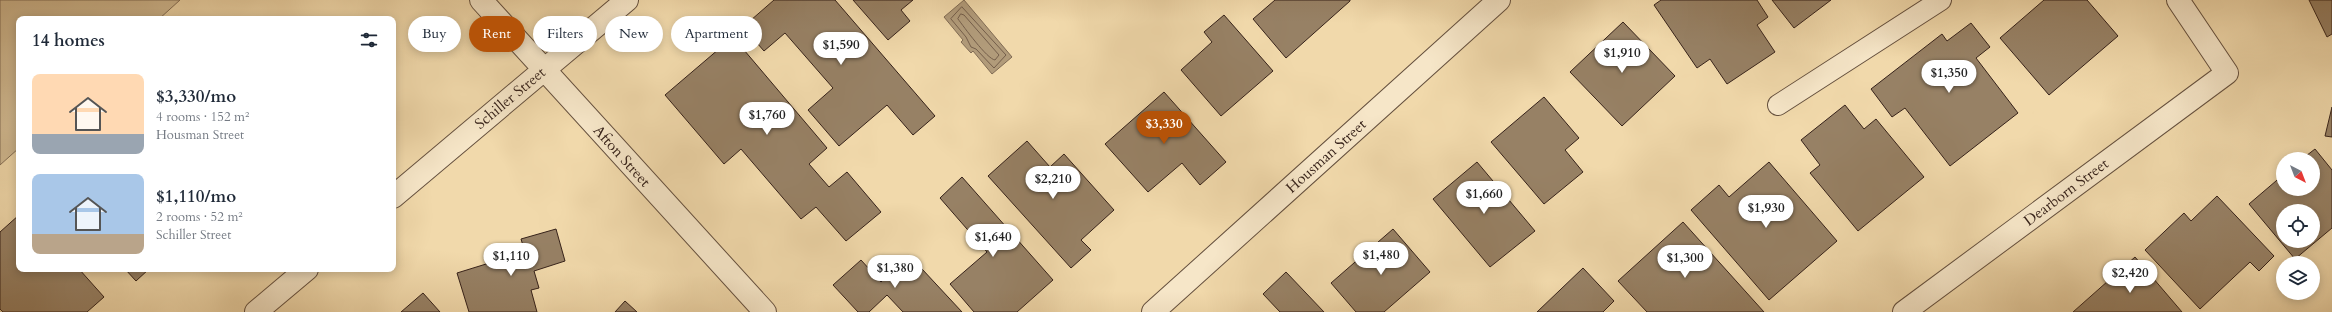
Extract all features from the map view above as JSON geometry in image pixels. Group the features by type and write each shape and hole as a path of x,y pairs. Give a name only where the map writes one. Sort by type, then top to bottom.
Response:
{"street":[{"name":"Afton Street","path":"481,0 543,70 765,312"},
{"name":"Schiller Street","path":"396,194 627,0"},
{"name":"Housman Street","path":"1153,312 1499,0"},
{"name":"Dearborn Street","path":"1904,312 2227,72 2178,0"},
{"path":"256,312 303,272"}],"lane":[{"path":"1778,105 1941,0"}],"shaded area":[{"path":"0,0 180,0 162,16 16,16 16,151 0,165"}],"water":[{"path":"964,0 1012,57 992,74 973,51 971,53 961,42 963,40 944,17"}],"building":[{"path":"774,0 835,0 935,116 913,135 887,105 839,146 808,110 833,88 785,33 764,51 762,49 762,16 756,16"},
{"path":"853,0 913,0 901,10 910,21 888,40"},
{"path":"1275,0 1350,1 1286,58 1253,19"},
{"path":"1661,0 1757,0 1768,17 1757,25 1775,52 1727,84 1710,59 1697,68 1654,5"},
{"path":"1772,0 1831,0 1794,28"},
{"path":"2044,0 2087,0 2118,36 2049,95 2000,38"},
{"path":"2309,0 2332,0 2332,34 2327,37"},
{"path":"1224,15 1273,71 1221,116 1181,70 1212,42 1204,32"},
{"path":"1623,22 1675,76 1622,126 1570,72"},
{"path":"1971,23 1990,47 1976,58 2018,113 1950,166 1905,108 1892,117 1871,89 1942,34 1947,41"},
{"path":"715,52 746,52 827,148 809,164 829,187 847,172 881,212 846,241 816,207 801,219 741,149 724,164 665,95"},
{"path":"1164,92 1226,162 1200,185 1182,163 1148,192 1105,144"},
{"path":"1544,97 1579,138 1565,150 1583,172 1544,204 1491,142"},
{"path":"1845,105 1864,129 1876,119 1924,177 1858,231 1810,173 1820,165 1801,140"},
{"path":"2332,107 2332,137 2325,136"},
{"path":"1027,141 1050,167 1064,154 1114,210 1081,240 1091,250 1071,268 988,176"},
{"path":"2320,155 2332,170 2332,228 2320,238 2320,204 2276,204 2276,236 2249,204 2276,181 2276,196 2320,196"},
{"path":"1477,162 1535,231 1490,267 1433,199"},
{"path":"1769,162 1837,241 1769,300 1691,210 1719,185 1729,197"},
{"path":"962,177 1053,280 1017,312 974,312 950,284 987,252 940,198"},
{"path":"2217,196 2274,256 2259,271 2250,262 2200,309 2145,250 2184,213 2191,221"},
{"path":"16,218 16,272 82,272 104,297 87,312 3,312 0,309 0,232"},
{"path":"1683,222 1764,312 1647,312 1618,281"},
{"path":"556,229 565,261 534,271 539,288 531,290 537,312 469,312 457,273 525,252 521,239"},
{"path":"1393,229 1430,272 1384,312 1356,312 1331,283"},
{"path":"2286,248 2308,248 2299,256 2292,256"},
{"path":"909,255 962,312 903,312 887,295 869,312 858,312 833,285 861,260 881,282"},
{"path":"2135,257 2182,312 2073,312"},
{"path":"1583,268 1614,301 1603,312 1537,312"},
{"path":"128,272 146,272 136,281"},
{"path":"1286,272 1324,312 1280,312 1263,294"},
{"path":"423,293 440,312 401,312"},
{"path":"625,301 637,312 615,312"}]}
